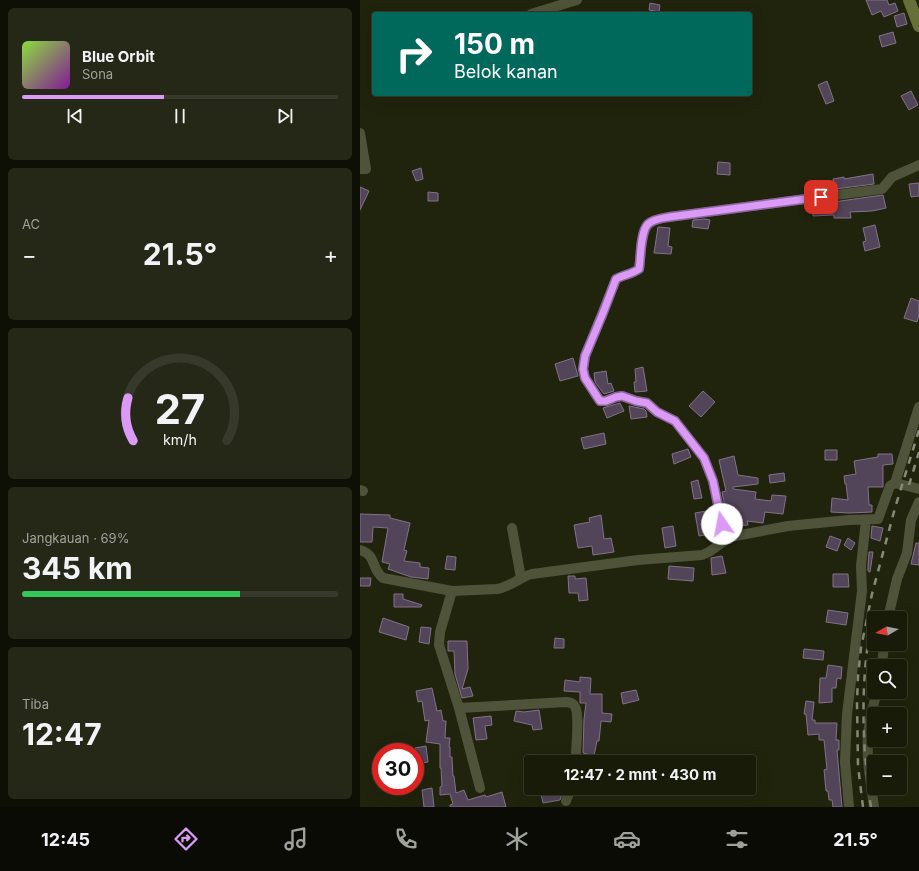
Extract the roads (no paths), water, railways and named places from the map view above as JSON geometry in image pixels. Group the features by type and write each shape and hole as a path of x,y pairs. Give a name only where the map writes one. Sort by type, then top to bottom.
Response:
{"main road":[{"path":"909,0 919,26"}],"street":[{"path":"538,12 577,0"},
{"path":"360,133 366,169 360,169"},
{"path":"725,538 713,481 704,458 675,421 657,412 647,403 622,396 606,401 600,401 585,378 583,369 585,356 616,279 622,275 639,269 640,250 646,229 648,224 654,221 669,217 882,189 892,177 919,165"},
{"path":"896,483 919,407"},
{"path":"360,550 369,554 373,560 376,570 383,578 452,592 503,588 532,574 595,564 702,555 709,552 725,538 788,526 849,520 878,519 890,486 896,483 919,489"},
{"path":"890,611 898,579 907,553 911,520 919,502"},
{"path":"849,807 845,762 847,714 862,591 861,566 866,520"},
{"path":"512,528 522,578"},
{"path":"452,592 438,639 459,708 480,788"},
{"path":"874,807 869,773 868,735 875,699"},
{"path":"459,708 566,702 571,703 576,708 576,755"},
{"path":"566,802 568,795"}],"railway":[{"path":"863,807 858,766 857,703 861,648 872,594 895,508 919,430"},
{"path":"909,485 919,452"},
{"path":"867,651 865,670 864,721 865,755 871,807"}]}
